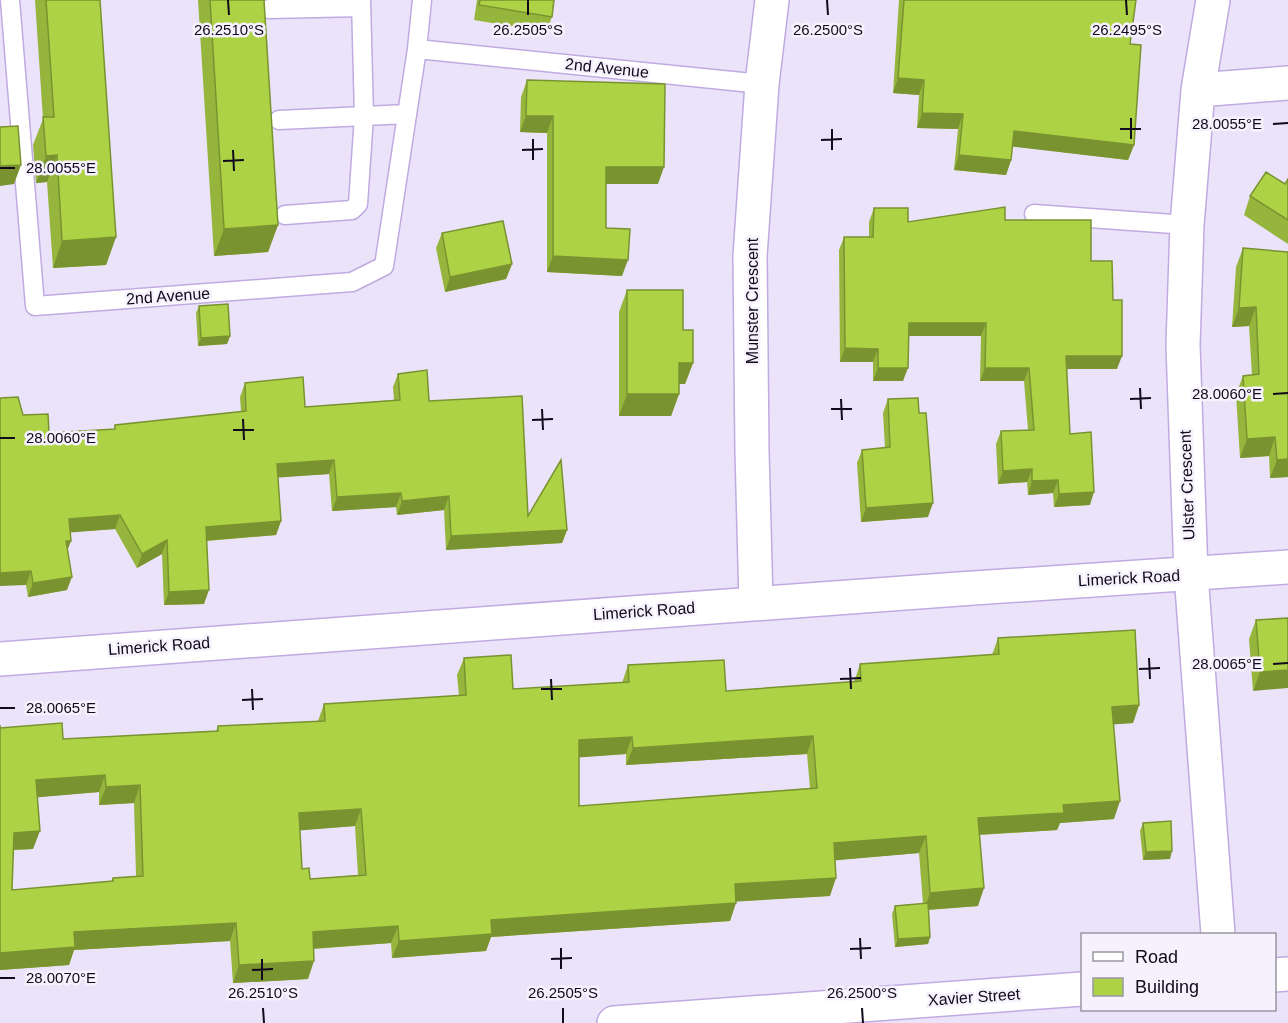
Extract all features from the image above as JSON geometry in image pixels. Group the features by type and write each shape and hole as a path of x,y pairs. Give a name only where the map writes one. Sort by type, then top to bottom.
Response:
{"street":[{"name":"Munster Crescent","path":"756,603 750,256 762,84 772,0"},
{"name":"Ulster Crescent","path":"1213,0 1198,90 1187,225 1183,345 1191,574 1218,933"},
{"path":"1198,90 1288,83"},
{"name":"Limerick Road","path":"0,659 756,603 1288,567"},
{"name":"Xavier Street","path":"614,1023 1081,989"}],"lane":[{"name":"2nd Avenue","path":"7,10 35,306 352,282 384,266 417,49 422,0"},
{"path":"269,9 361,4 364,116 358,204 352,210 285,215"},
{"name":"2nd Avenue","path":"417,49 762,84"},
{"path":"279,120 407,114"},
{"path":"1035,214 1187,225"}],"building":[{"path":"46,0 100,0 116,237 62,241 57,155 46,156 43,117 54,117"},
{"path":"210,0 264,0 278,225 224,229"},
{"path":"480,0 554,0 552,17 479,5"},
{"path":"904,0 1136,0 1130,44 1141,45 1134,145 1014,131 1011,160 959,155 963,114 922,113 924,80 898,78"},
{"path":"527,80 665,84 664,167 606,167 606,228 630,229 628,260 553,256 553,116 526,116"},
{"path":"18,126 21,165 0,166 0,127"},
{"path":"1266,172 1285,184 1288,179 1288,220 1250,196"},
{"path":"1005,207 1005,220 1091,220 1091,261 1112,261 1113,300 1122,300 1122,356 1066,356 1070,434 1091,432 1094,492 1059,494 1058,480 1032,481 1032,469 1003,471 1001,431 1034,430 1029,368 985,368 986,323 909,323 908,368 878,368 878,349 845,348 844,237 873,237 874,208 908,208 908,222"},
{"path":"503,221 512,264 450,277 442,233"},
{"path":"1243,248 1288,252 1288,459 1277,460 1275,437 1247,439 1243,376 1259,374 1256,307 1239,308"},
{"path":"627,290 683,290 683,330 693,330 693,363 679,363 679,394 627,394"},
{"path":"228,304 230,336 201,338 199,306"},
{"path":"427,370 429,401 522,396 528,516 561,460 567,530 451,536 449,496 402,501 401,493 337,497 334,460 277,464 281,521 206,527 209,590 169,592 167,540 142,554 120,515 69,519 71,541 66,541 72,577 33,583 31,571 0,573 0,398 18,397 23,415 48,414 49,433 115,429 115,425 246,411 245,383 303,377 305,407 400,400 398,374"},
{"path":"918,398 919,413 926,413 933,503 866,508 862,450 890,447 888,399"},
{"path":"1288,618 1288,670 1260,672 1256,620"},
{"path":"1135,630 1139,705 1112,707 1120,801 1063,805 1064,813 978,818 984,888 930,893 926,836 834,843 836,878 735,884 736,903 491,920 492,934 399,941 398,926 313,932 314,961 239,965 236,923 74,932 75,947 0,953 0,728 62,723 63,739 218,731 218,726 325,721 324,704 466,695 464,658 511,655 513,689 629,682 628,665 724,660 726,691 861,681 860,664 999,654 998,638","holes":["813,736 817,788 579,806 579,740 632,737 633,748","105,775 106,787 140,785 143,876 12,890 14,833 40,831 36,780","361,809 366,875 310,879 309,868 302,869 299,813"]},
{"path":"1171,821 1172,851 1146,852 1143,823"},
{"path":"928,903 930,937 898,939 895,906"}]}
